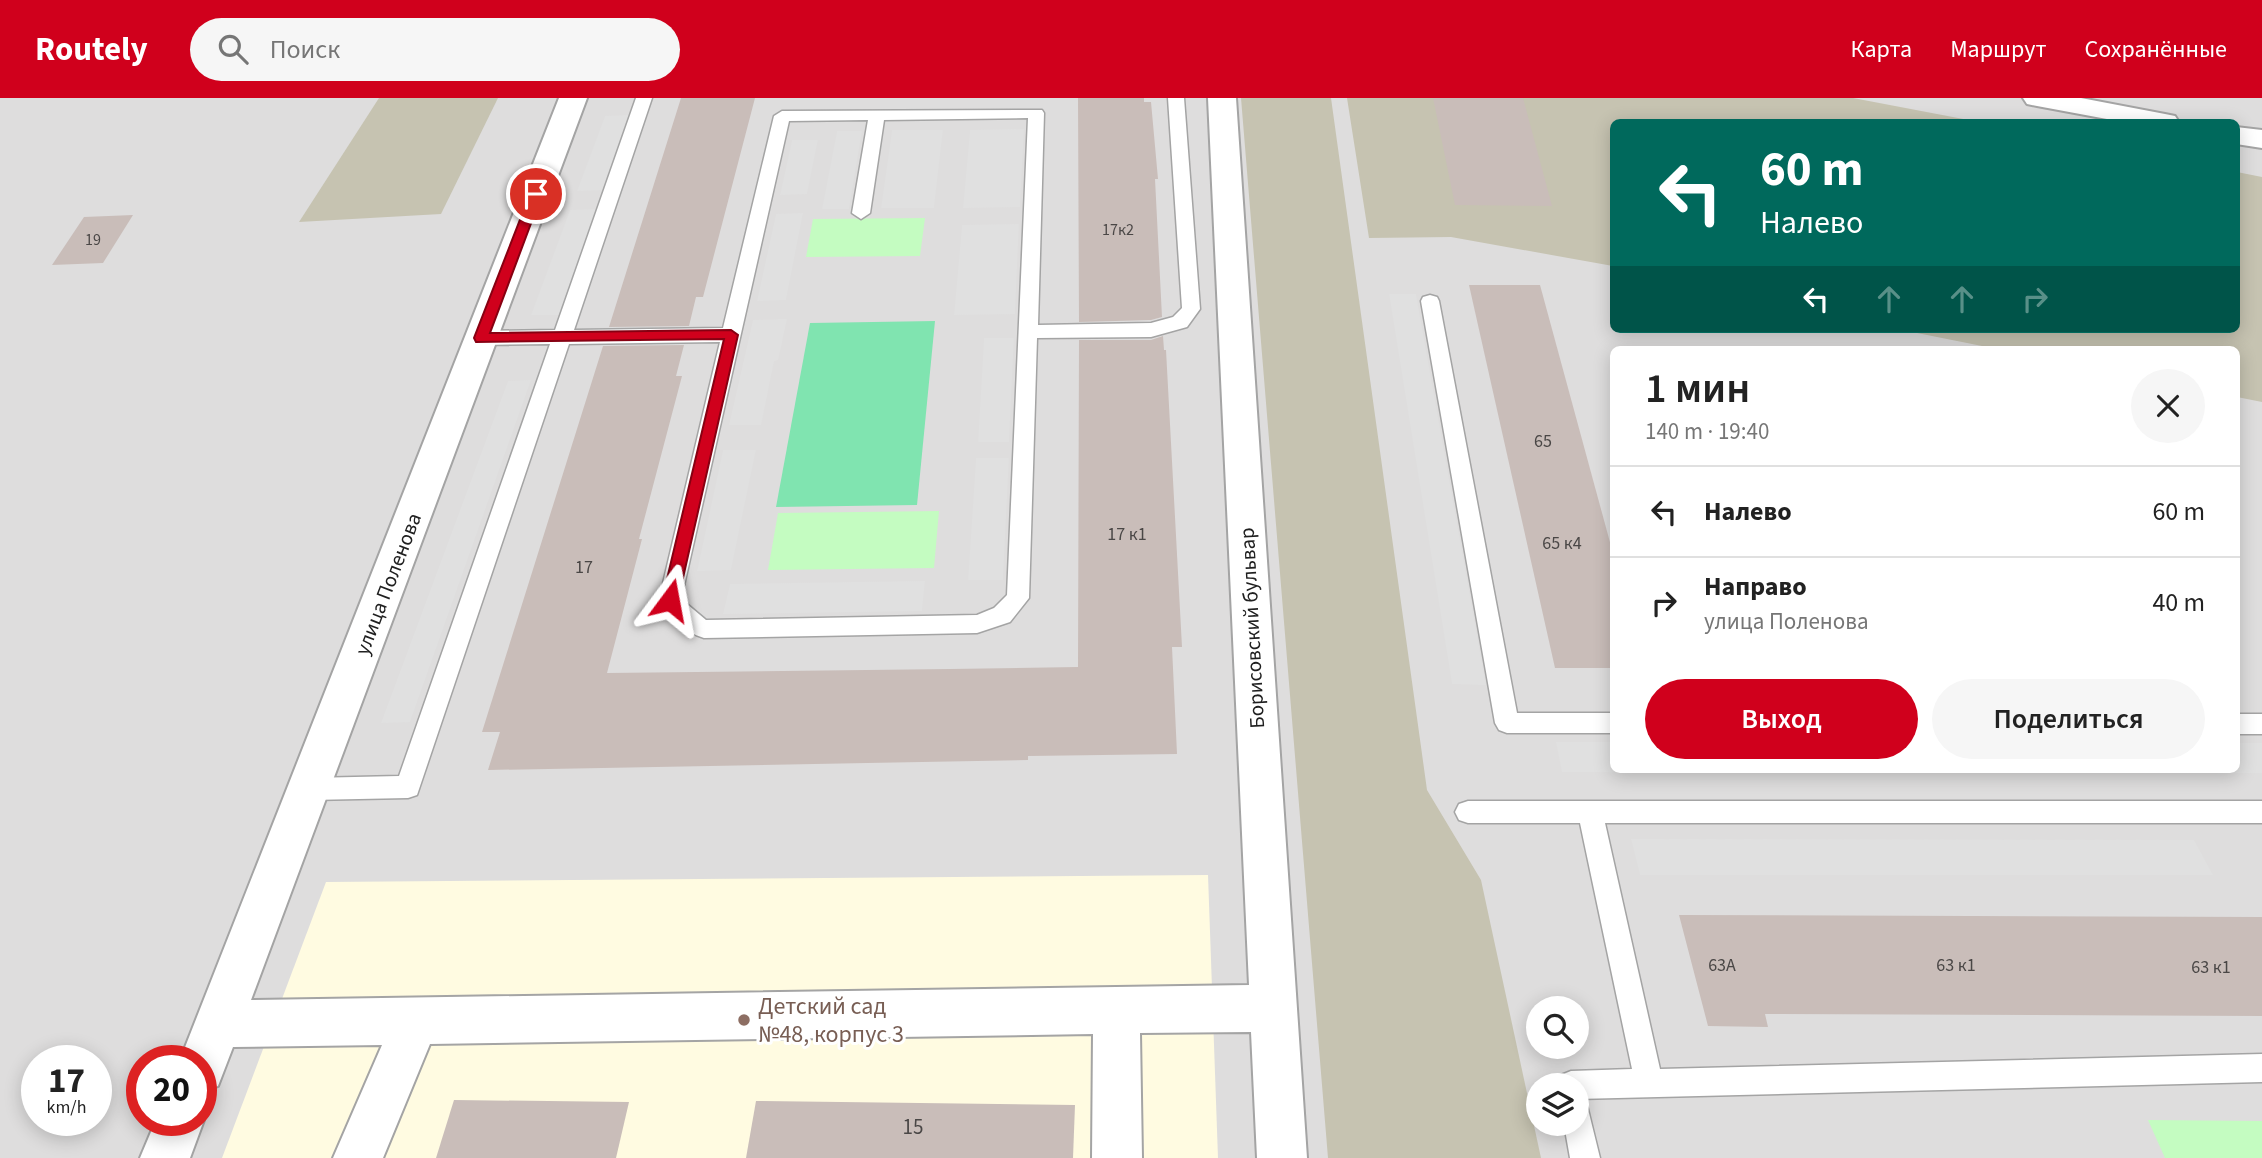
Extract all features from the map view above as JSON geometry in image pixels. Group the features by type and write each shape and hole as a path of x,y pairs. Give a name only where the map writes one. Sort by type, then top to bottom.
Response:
{"street":[{"name":"улица Поленова","path":"211,1045 573,98"},
{"name":"Борисовский бульвар","path":"1222,98 1282,1158"},
{"path":"2037,98 2149,119"},
{"path":"2240,136 2262,139"},
{"path":"220,1024 1274,1008"},
{"path":"1116,1010 1117,1158"},
{"path":"358,1158 416,1021"},
{"path":"165,1158 174,1136"}],"lane":[{"path":"310,789 408,787 644,98"},
{"path":"1028,332 1151,330 1180,321 1191,309 1176,98"},
{"path":"1036,113 1028,332 1018,598 1011,607 990,621 976,624 704,629 682,617 670,600 782,116 1036,113"},
{"path":"861,214 877,115"},
{"path":"1430,301 1507,723 1610,723"},
{"path":"481,338 731,335"},
{"path":"2240,724 2262,724"},
{"path":"1468,812 2262,812"},
{"path":"1590,813 1649,1083"},
{"path":"1589,1085 2262,1068"},
{"path":"1581,1136 1585,1158"}],"shaded area":[{"path":"0,98 2262,98 2262,1158 0,1158"},
{"path":"379,98 498,98 441,214 299,222"},
{"path":"1241,98 1331,98 1427,790 1481,880 1526,1088 1526,1136 1536,1136 1541,1158 1328,1158"},
{"path":"1347,98 1853,98 1963,119 1610,119 1610,265 1451,237 1369,238"},
{"path":"630,115 605,190 577,191 605,116"},
{"path":"1024,129 1020,207 963,208 970,130"},
{"path":"892,130 943,130 934,208 881,208"},
{"path":"837,131 862,131 849,209 822,209"},
{"path":"792,140 818,140 807,194 780,195"},
{"path":"2240,173 2262,177 2262,402 2240,398 2240,346 1982,346 1917,333 2240,333"},
{"path":"598,209 561,315 531,315 570,210"},
{"path":"803,213 786,300 757,301 776,214"},
{"path":"1019,224 1015,314 954,315 962,225"},
{"path":"1389,294 1416,294 1486,685 1452,684"},
{"path":"787,319 778,360 774,361 761,425 729,425 753,320"},
{"path":"984,338 1014,338 1009,442 978,442"},
{"path":"531,380 410,722 381,723 508,381"},
{"path":"723,450 756,450 731,570 697,571"},
{"path":"976,458 1009,458 1003,580 968,580"},
{"path":"925,581 922,611 723,614 730,584"},
{"path":"1556,742 1610,742 1610,772 1562,772"},
{"path":"2240,743 2262,743 2262,773 2240,773"},
{"path":"1631,839 2194,840 2213,875 1640,875"},
{"name":"Детский сад №48, корпус 3","path":"1208,875 1218,1158 222,1158 326,882"}],"green space":[{"path":"925,218 920,256 806,257 813,219"},
{"path":"935,321 917,505 776,507 810,323"},
{"path":"939,511 934,568 768,570 778,513"},
{"path":"2148,1120 2262,1121 2262,1158 2165,1158"}],"building":[{"path":"681,98 755,98 703,297 696,297 689,326 609,327"},
{"path":"1078,98 1144,98 1144,102 1151,102 1158,179 1155,179 1162,317 1151,320 1079,322"},
{"path":"1433,98 1523,98 1552,206 1455,205"},
{"path":"133,215 103,263 52,265 84,217"},
{"path":"1469,285 1540,285 1610,542 1610,668 1555,668"},
{"path":"1163,336 1166,350 1182,647 1172,647 1177,754 1028,756 1028,760 488,770 500,732 482,732 603,346 684,345 676,376 682,376 607,673 1078,667 1079,340 1151,340"},
{"path":"1679,915 2262,917 2262,1016 1765,1014 1768,1027 1708,1026"},
{"path":"454,1100 629,1102 616,1158 436,1158"},
{"path":"756,1101 1075,1105 1073,1158 746,1158"}],"place":[{"name":"Детский сад №48, корпус 3","path":"744,1020"}],"route":[{"path":"536,194 481,338 731,335 670,600"}]}
